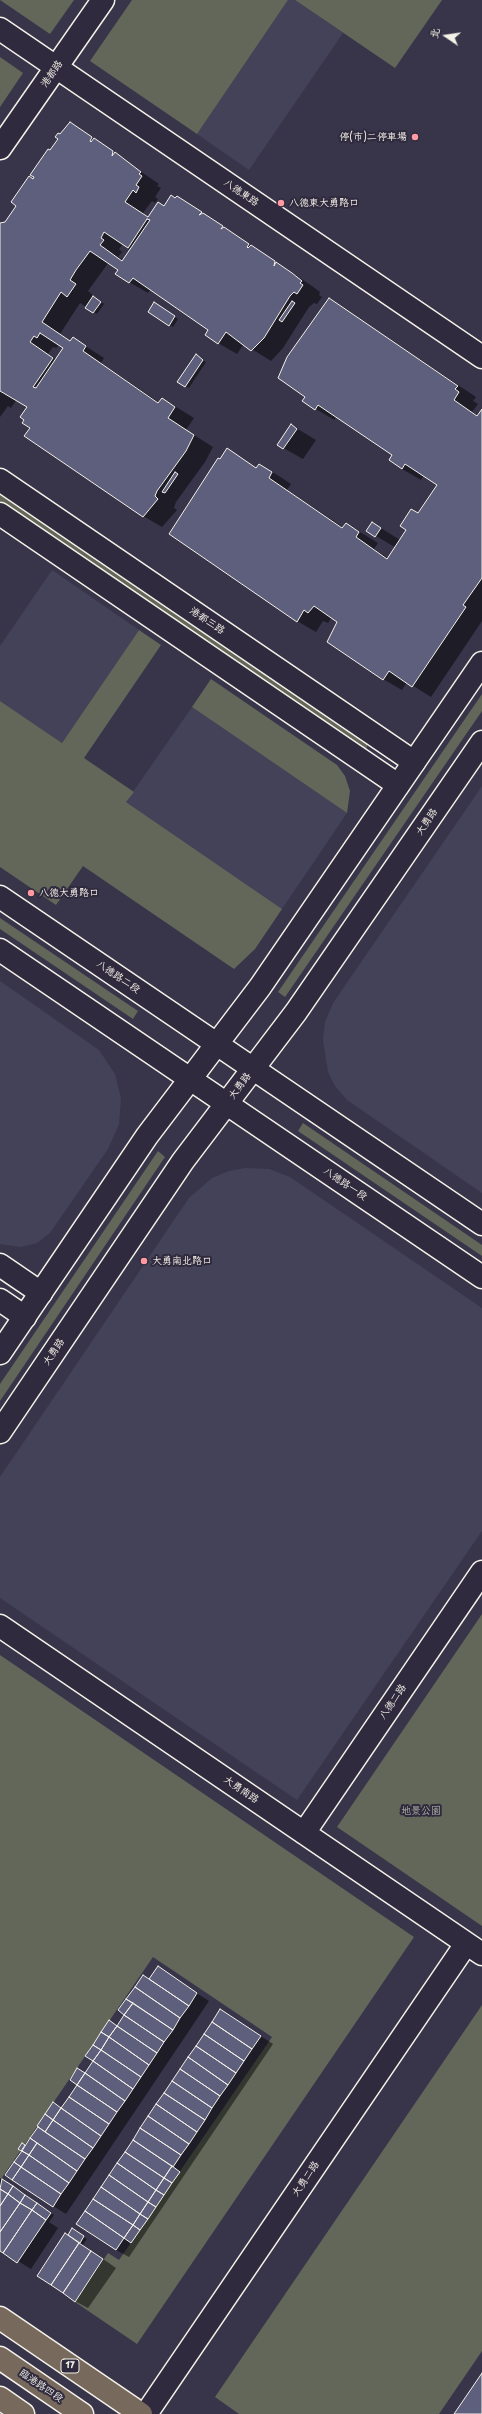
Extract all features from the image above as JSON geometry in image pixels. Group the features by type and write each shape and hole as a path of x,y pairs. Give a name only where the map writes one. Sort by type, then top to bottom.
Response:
{"main road":[{"name":"17","path":"0,2318 140,2414"},
{"name":"臨港路四段","path":"0,2358 82,2414"},
{"path":"0,2398 23,2414"}],"street":[{"name":"港都路","path":"0,148 103,0"},
{"name":"八德東路","path":"0,29 482,357"},
{"name":"港都三路","path":"0,480 414,762"},
{"path":"0,514 398,785"},
{"path":"0,1353 147,1136 260,987 482,663"},
{"name":"大勇路","path":"0,1432 183,1161 296,1012 482,742"},
{"name":"八德路二段","path":"0,897 254,1069"},
{"path":"0,950 190,1079"},
{"path":"254,1069 482,1224"},
{"name":"八德路一段","path":"190,1079 482,1277"},
{"path":"0,1266 41,1293"},
{"path":"0,1300 25,1317"},
{"name":"八德二路","path":"304,1833 482,1572"},
{"name":"大勇南路","path":"0,1626 474,1949"},
{"name":"大勇二路","path":"146,2414 474,1949"}],"shaded area":[{"path":"288,0 295,0 343,33 249,170 197,134"},
{"path":"52,570 139,630 62,743 0,701 0,646"},
{"path":"192,707 347,813 282,909 126,802"},
{"path":"482,786 482,1193 347,1100 335,1086 328,1072 323,1040 325,1022 333,1003"},
{"path":"0,981 99,1050 115,1074 121,1098 119,1124 108,1149 50,1233 37,1243 21,1247 0,1244"},
{"path":"245,1168 269,1169 290,1177 482,1308 482,1531 297,1800 0,1598 0,1477 189,1198 212,1178 229,1171"}],"green space":[{"path":"0,0 74,0 50,34"},
{"path":"132,0 288,0 197,134 90,61"},
{"path":"295,0 442,0 395,68"},
{"path":"0,57 23,73 0,107"},
{"path":"0,493 367,743 367,748 364,748 0,501"},
{"path":"139,630 161,645 84,758 134,792 126,802 282,909 255,949 234,969 83,866 56,905 0,867 0,701 62,743"},
{"path":"211,679 337,765 345,776 350,791 347,813 192,707"},
{"path":"482,694 482,711 285,997 278,992"},
{"path":"0,918 138,1011 133,1019 0,929"},
{"path":"303,1123 482,1245 482,1256 298,1131"},
{"path":"158,1151 165,1157 0,1401 0,1384"},
{"name":"地景公園","path":"482,1614 482,1926 337,1827"},
{"path":"0,1655 414,1937 137,2344 75,2302 108,2253 119,2260 272,2037 153,1957 1,2179 0,2178"},
{"path":"482,2005 482,2351 439,2414 239,2414 215,2397"}],"building":[{"path":"70,122 92,137 91,142 94,138 113,151 112,156 115,152 141,172 139,174 142,176 136,185 139,187 136,193 133,190 125,202 148,217 158,202 164,206 171,195 175,198 177,196 202,212 199,215 203,213 223,226 221,229 224,227 249,244 247,247 248,248 251,245 275,261 274,266 276,262 292,273 302,281 300,283 303,285 297,294 294,292 290,296 264,338 251,351 226,332 218,344 205,335 208,330 133,278 129,283 115,274 118,270 90,251 76,270 70,280 76,284 67,297 61,292 42,322 70,341 73,337 86,346 83,351 158,403 162,398 175,407 168,418 194,435 186,451 157,491 155,496 158,499 143,517 24,436 30,428 22,423 24,420 20,417 27,407 0,391 0,223 5,222 16,206 11,202 29,176 33,179 34,177 30,175 48,149 50,150 58,139 55,137 58,133 60,134","holes":["147,219 150,220 122,261 100,245 104,240 101,238 104,232 128,248","40,333 63,348 36,388 33,387 53,358 30,342 34,336 37,338"]},
{"path":"93,296 101,302 93,313 85,308"},
{"path":"329,298 458,386 455,389 459,392 454,400 477,416 482,409 482,578 463,605 466,607 412,687 389,671 383,680 327,642 337,622 314,606 308,613 304,610 297,622 169,534 218,458 220,459 227,448 256,468 259,464 272,472 269,478 342,528 346,523 359,532 356,537 387,559 406,530 400,526 411,509 418,513 437,485 405,464 402,469 389,460 392,455 318,405 315,410 302,401 305,397 278,378 287,357"},
{"path":"292,301 295,303 282,322 279,320"},
{"path":"154,302 175,316 169,326 148,312"},
{"path":"196,354 203,360 185,387 177,382"},
{"path":"291,424 297,429 283,449 277,445"},
{"path":"175,472 178,474 165,493 162,492"},
{"path":"372,522 381,528 375,537 366,531"},
{"path":"158,1966 197,1993 189,2006 149,1979"},
{"path":"143,1975 189,2006 180,2018 135,1987"},
{"path":"135,1987 180,2018 173,2030 126,1999"},
{"path":"126,1999 133,2003 124,2015 118,2010"},
{"path":"133,2003 173,2030 164,2042 124,2015"},
{"path":"220,2009 261,2036 252,2049 212,2022"},
{"path":"124,2015 164,2042 157,2053 117,2026"},
{"path":"109,2020 117,2026 109,2037 101,2032"},
{"path":"212,2022 252,2049 244,2061 204,2034"},
{"path":"117,2026 157,2053 149,2065 109,2037"},
{"path":"101,2032 109,2037 101,2050 93,2045"},
{"path":"204,2034 244,2061 236,2073 196,2046"},
{"path":"109,2037 149,2065 141,2077 101,2050"},
{"path":"93,2045 101,2050 93,2061 85,2056"},
{"path":"196,2046 236,2073 228,2085 188,2057"},
{"path":"101,2050 141,2077 133,2089 93,2061"},
{"path":"188,2057 228,2085 220,2096 180,2069"},
{"path":"93,2061 133,2089 125,2101 85,2073"},
{"path":"77,2068 85,2073 77,2085 70,2080"},
{"path":"180,2069 220,2096 212,2108 172,2081"},
{"path":"85,2073 125,2101 117,2112 77,2085"},
{"path":"172,2081 212,2108 205,2120 164,2093"},
{"path":"77,2085 117,2112 109,2124 69,2097"},
{"path":"164,2093 205,2120 197,2132 156,2104"},
{"path":"69,2097 109,2124 101,2136 61,2108"},
{"path":"53,2102 61,2108 53,2120 45,2114"},
{"path":"156,2104 197,2132 189,2144 148,2116"},
{"path":"61,2108 101,2136 93,2148 53,2120"},
{"path":"45,2114 53,2120 45,2132 37,2126"},
{"path":"148,2116 189,2144 181,2155 140,2128"},
{"path":"53,2120 93,2148 85,2159 45,2132"},
{"path":"38,2127 85,2159 77,2171 30,2138"},
{"path":"140,2128 181,2155 173,2167 133,2140"},
{"path":"30,2138 37,2143 29,2155 22,2151"},
{"path":"133,2140 172,2166 164,2178 125,2152"},
{"path":"22,2143 25,2145 21,2151 18,2149"},
{"path":"37,2143 77,2171 69,2183 29,2155"},
{"path":"22,2151 29,2155 21,2167 14,2162"},
{"path":"125,2152 164,2178 156,2190 117,2163"},
{"path":"29,2155 69,2183 61,2194 21,2167"},
{"path":"14,2162 21,2167 12,2180 5,2175"},
{"path":"117,2163 156,2190 148,2202 109,2175"},
{"path":"172,2166 180,2172 172,2183 164,2178"},
{"path":"21,2167 61,2194 53,2207 12,2180"},
{"path":"109,2175 148,2202 140,2214 101,2187"},
{"path":"164,2178 172,2183 164,2195 156,2190"},
{"path":"2,2179 13,2186 8,2194 0,2189"},
{"path":"13,2186 25,2195 20,2203 8,2194"},
{"path":"101,2187 140,2214 133,2225 93,2199"},
{"path":"0,2189 8,2194 0,2206"},
{"path":"156,2190 164,2195 156,2207 148,2202"},
{"path":"8,2194 20,2203 0,2232 0,2206"},
{"path":"25,2195 37,2203 32,2210 20,2203"},
{"path":"93,2199 133,2225 124,2238 85,2211"},
{"path":"148,2202 156,2207 148,2219 140,2214"},
{"path":"20,2203 32,2210 3,2253 0,2251 0,2232"},
{"path":"37,2203 51,2213 46,2220 32,2210"},
{"path":"32,2210 46,2220 17,2263 3,2253"},
{"path":"85,2211 124,2238 116,2250 76,2224"},
{"path":"140,2214 148,2219 140,2230 133,2225"},
{"path":"133,2225 140,2230 131,2243 124,2238"},
{"path":"72,2228 84,2236 80,2243 68,2235"},
{"path":"65,2233 79,2243 51,2285 37,2276"},
{"path":"79,2243 91,2251 63,2293 51,2285"},
{"path":"91,2251 103,2259 75,2302 63,2293"},
{"path":"482,2373 482,2414 454,2414"}],"place":[{"name":"停(市)二停車場","path":"415,137"},
{"name":"八德東大勇路口","path":"281,203"},
{"name":"八德大勇路口","path":"31,893"},
{"name":"大勇南北路口","path":"144,1261"}]}
